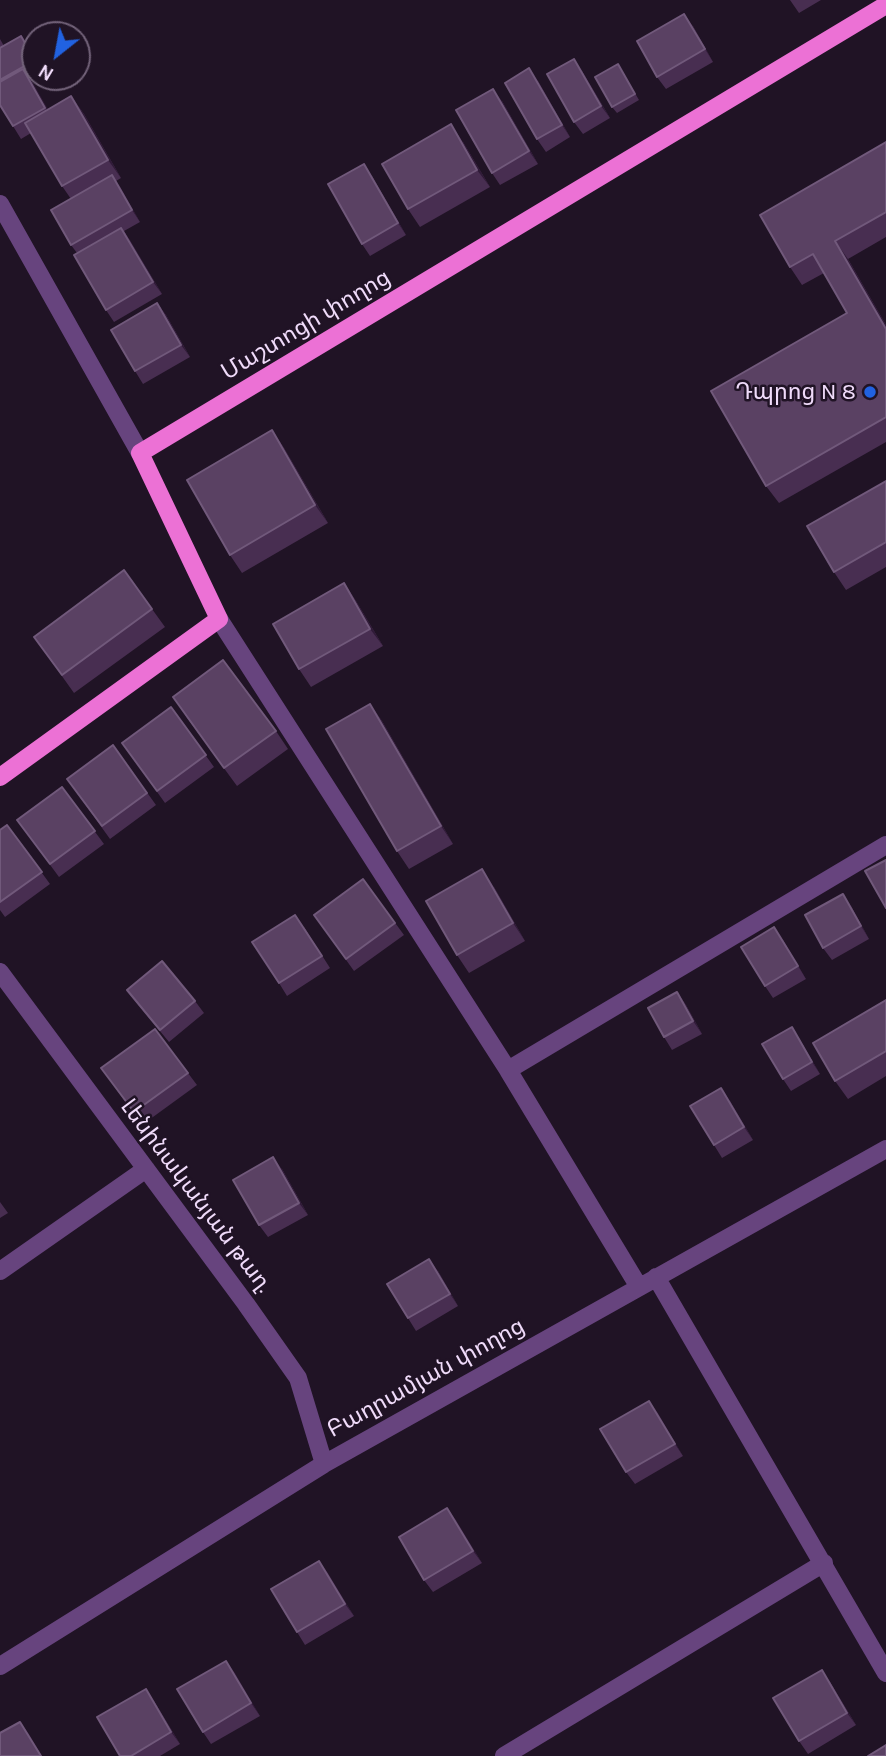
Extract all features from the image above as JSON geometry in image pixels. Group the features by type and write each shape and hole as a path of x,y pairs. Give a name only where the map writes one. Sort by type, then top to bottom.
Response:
{"main road":[{"name":"Մաշտոցի փողոց","path":"140,453 886,5"},
{"path":"0,777 219,619 140,453"}],"street":[{"path":"0,204 140,453"},
{"path":"219,619 508,1070 639,1287"},
{"path":"508,1070 886,845"},
{"name":"Լենինականյան թաղ.","path":"0,972 298,1378 324,1464"},
{"name":"Բաղրամյան փողոց","path":"0,1666 324,1464 886,1149"},
{"path":"0,1271 146,1169"},
{"path":"656,1277 886,1673"},
{"path":"504,1756 824,1563"}],"building":[{"path":"684,14 705,49 657,77 637,41"},
{"path":"21,36 21,68 0,80 0,48"},
{"path":"574,59 601,106 574,122 547,74"},
{"path":"618,64 635,94 612,107 595,77"},
{"path":"529,68 562,125 537,139 505,83"},
{"path":"21,70 21,91 35,91 45,108 13,126 0,105 0,82"},
{"path":"493,89 529,151 492,173 456,110"},
{"path":"71,96 108,160 62,186 25,123"},
{"path":"451,124 477,170 408,209 382,164"},
{"path":"886,142 886,212 835,241 886,329 886,417 766,486 711,391 847,313 813,254 790,267 760,215"},
{"path":"364,164 398,223 362,244 328,184"},
{"path":"112,175 132,210 71,245 51,210"},
{"path":"121,228 153,282 106,310 74,255"},
{"path":"157,303 181,345 135,371 111,330"},
{"path":"272,430 315,505 230,555 187,480"},
{"path":"886,481 886,542 834,572 807,526"},
{"path":"124,570 152,609 62,675 34,637"},
{"path":"344,583 370,629 299,669 273,624"},
{"path":"223,660 276,731 224,768 173,697"},
{"path":"370,704 441,826 397,851 326,729"},
{"path":"171,707 206,755 157,791 122,743"},
{"path":"113,745 147,793 102,826 67,779"},
{"path":"62,787 95,831 50,864 17,820"},
{"path":"7,825 42,872 0,902 0,830"},
{"path":"886,860 886,908 865,871"},
{"path":"482,869 513,923 457,955 426,901"},
{"path":"363,879 395,923 346,959 314,915"},
{"path":"843,894 861,926 823,948 805,915"},
{"path":"295,915 322,956 279,983 252,942"},
{"path":"774,927 798,966 765,986 741,947"},
{"path":"162,961 195,1001 160,1030 127,990"},
{"path":"677,992 693,1021 664,1037 648,1008"},
{"path":"886,1000 886,1051 835,1081 813,1043"},
{"path":"792,1027 812,1062 783,1079 762,1044"},
{"path":"155,1029 188,1073 134,1112 101,1068"},
{"path":"721,1088 744,1127 714,1145 690,1106"},
{"path":"273,1157 299,1203 259,1225 233,1180"},
{"path":"429,1259 450,1294 408,1318 387,1284"},
{"path":"649,1401 675,1444 626,1472 600,1429"},
{"path":"447,1508 473,1551 424,1580 399,1537"},
{"path":"319,1561 345,1604 297,1632 271,1589"},
{"path":"226,1661 251,1703 203,1732 177,1689"},
{"path":"822,1670 847,1713 799,1741 773,1698"},
{"path":"146,1689 171,1732 131,1756 120,1756 97,1717"},
{"path":"20,1722 41,1756 0,1756 0,1733"},
{"path":"886,1745 886,1756 868,1756"}],"place":[{"name":"Դպրոց N 8","path":"870,392"}]}
